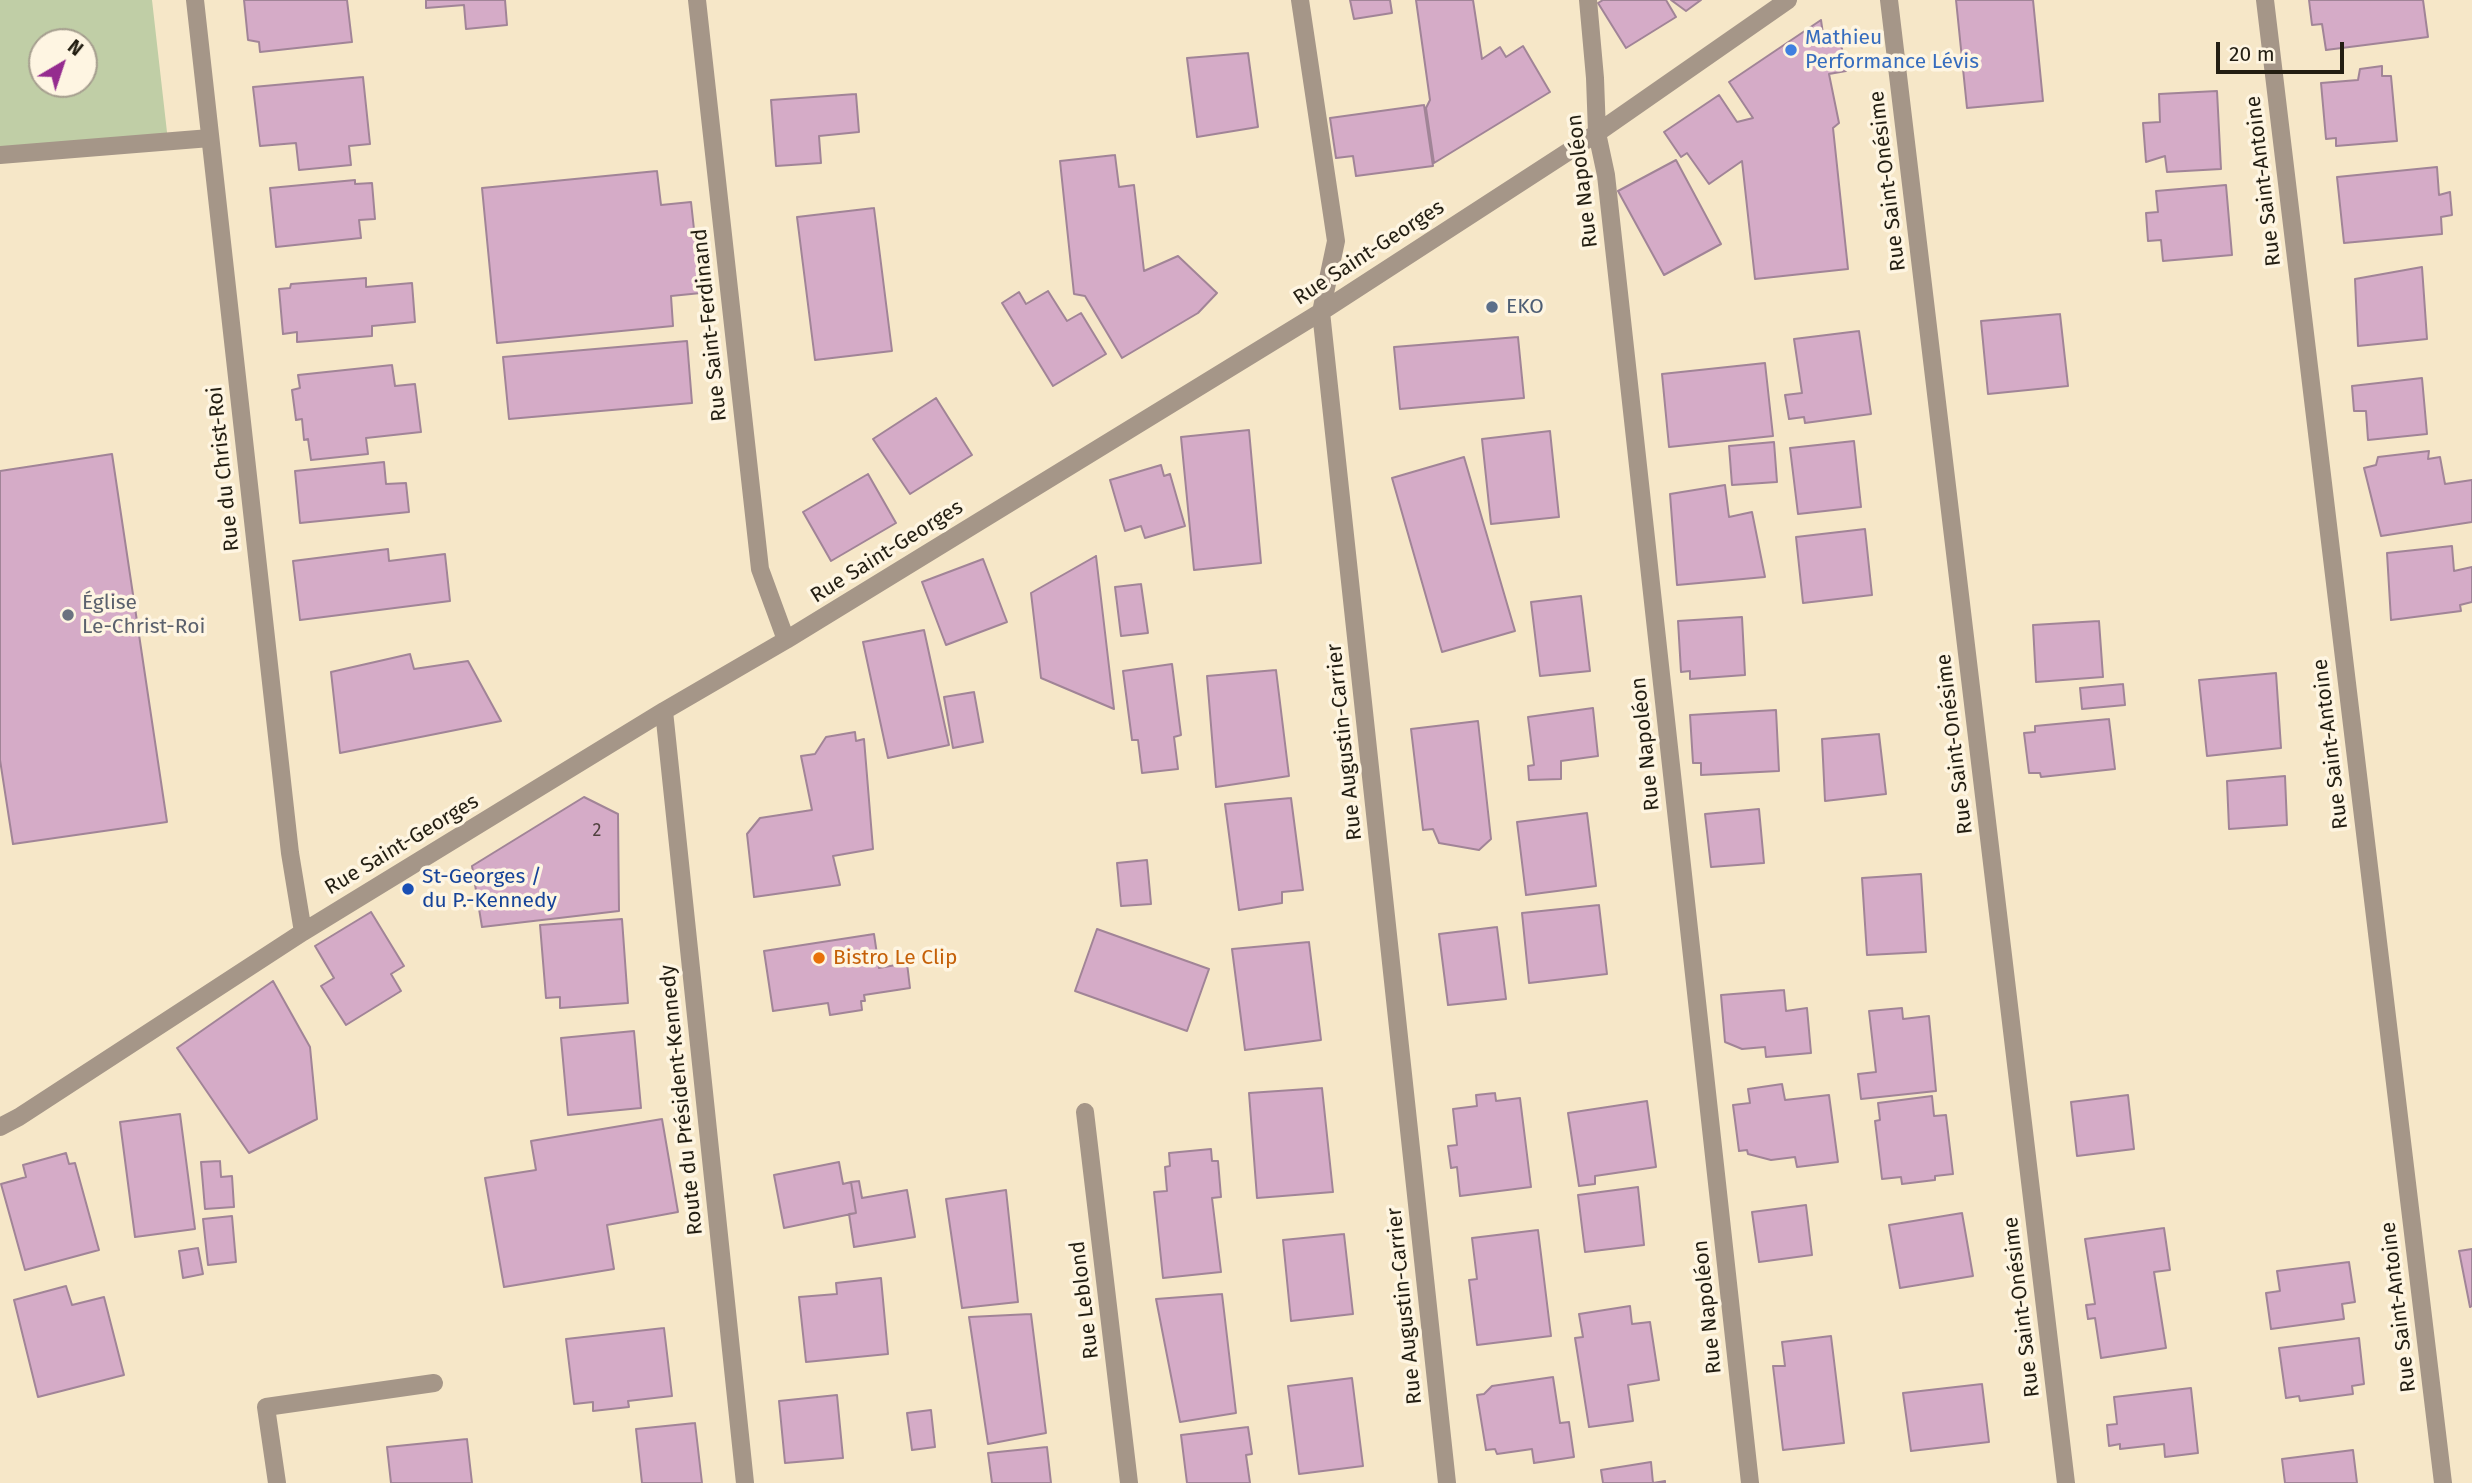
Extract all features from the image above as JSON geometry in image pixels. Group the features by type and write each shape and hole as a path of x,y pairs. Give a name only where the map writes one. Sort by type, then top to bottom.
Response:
{"street":[{"name":"Rue du Christ-Roi","path":"195,0 290,853 303,932"},
{"name":"Rue Saint-Ferdinand","path":"697,0 760,569 786,640"},
{"name":"Rue Augustin-Carrier","path":"1300,0 1336,240 1321,312 1447,1483"},
{"name":"Rue Napoléon","path":"1588,0 1597,133 1608,189 1750,1483"},
{"name":"Rue Saint-Georges","path":"0,1127 303,932 1321,312 1597,133 1788,0"},
{"name":"Rue Saint-Onésime","path":"1889,0 2066,1483"},
{"name":"Rue Saint-Antoine","path":"2265,0 2443,1483"},
{"path":"0,155 210,138"},
{"name":"Route du Président-Kennedy","path":"664,711 745,1483"},
{"name":"Rue Leblond","path":"1085,1112 1129,1483"},
{"path":"277,1483 266,1407 434,1383"}],"green space":[{"path":"0,0 152,0 168,141 0,155"}],"building":[{"path":"244,0 347,0 352,42 260,52 259,42 248,40"},
{"path":"426,0 505,0 507,25 466,29 464,5 426,8"},
{"path":"1350,0 1390,0 1392,13 1354,19"},
{"path":"1416,0 1473,0 1482,59 1500,47 1506,57 1523,46 1550,92 1434,163 1426,108 1430,100"},
{"path":"1603,0 1666,0 1676,17 1626,48 1598,3"},
{"path":"1671,0 1701,0 1686,11"},
{"path":"1956,0 2033,0 2043,101 1967,108"},
{"path":"2309,0 2423,0 2428,37 2326,50 2322,24 2312,25"},
{"path":"1821,20 1824,41 1840,38 1846,71 1829,74 1839,123 1833,128 1848,269 1755,279 1742,161 1709,184 1687,153 1681,157 1664,132 1719,95 1737,122 1753,118 1729,82"},
{"path":"1248,53 1258,127 1197,137 1187,58"},
{"path":"2382,66 2382,76 2391,76 2397,141 2336,146 2336,138 2326,139 2321,83 2358,80 2360,69"},
{"path":"363,77 370,144 349,146 351,165 299,170 296,143 260,146 253,87"},
{"path":"2217,91 2221,169 2167,172 2165,156 2146,162 2143,123 2160,122 2159,94"},
{"path":"856,94 859,132 819,136 821,163 776,166 771,100"},
{"path":"1424,105 1433,166 1356,176 1353,156 1336,158 1330,118"},
{"path":"1115,155 1119,187 1134,185 1144,271 1178,256 1217,293 1198,313 1122,358 1085,296 1074,294 1060,161"},
{"path":"1676,160 1721,244 1664,275 1618,191"},
{"path":"2437,167 2439,195 2450,192 2452,215 2441,217 2442,234 2344,243 2337,177"},
{"path":"657,171 661,205 691,202 701,293 671,296 673,326 497,343 482,188"},
{"path":"355,180 355,184 372,183 375,219 359,220 361,238 276,247 270,188"},
{"path":"2226,185 2232,255 2163,261 2161,240 2148,241 2146,213 2158,212 2156,191"},
{"path":"874,208 892,351 815,360 797,217"},
{"path":"2422,267 2427,339 2358,346 2355,279"},
{"path":"366,278 366,287 412,283 415,322 372,326 372,336 297,342 297,332 283,334 279,289 290,288 291,284"},
{"path":"1048,291 1067,321 1081,313 1106,354 1053,386 1002,303 1019,292 1026,304"},
{"path":"2060,314 2068,386 1988,394 1981,321"},
{"path":"1859,331 1871,414 1805,423 1804,417 1789,419 1785,395 1802,393 1794,339"},
{"path":"1518,337 1524,398 1400,409 1394,347"},
{"path":"687,341 692,403 509,419 503,357"},
{"path":"1765,363 1773,436 1669,447 1662,374"},
{"path":"392,365 395,386 415,384 421,432 366,438 368,454 311,460 308,439 304,440 302,419 296,420 292,390 300,388 298,375"},
{"path":"2422,378 2427,434 2368,440 2366,411 2354,411 2352,386"},
{"path":"936,398 972,455 910,494 873,439"},
{"path":"1249,430 1261,563 1194,570 1181,437"},
{"path":"1550,431 1559,517 1491,524 1482,439"},
{"path":"1854,441 1861,507 1798,514 1790,448"},
{"path":"1774,442 1777,482 1732,485 1729,446"},
{"path":"2429,451 2428,459 2440,457 2445,484 2472,480 2472,522 2381,536 2364,468 2376,465 2378,457"},
{"name":"Église Le-Christ-Roi","path":"112,454 167,822 13,844 0,760 0,471"},
{"path":"1464,457 1515,631 1442,652 1392,478"},
{"path":"384,462 386,484 406,483 409,512 300,523 295,471"},
{"path":"1161,465 1164,476 1170,474 1185,526 1145,538 1141,526 1125,531 1110,480"},
{"path":"868,474 896,523 831,561 803,512"},
{"path":"1725,485 1729,517 1752,512 1765,577 1677,585 1670,494"},
{"path":"1865,529 1872,595 1803,603 1796,537"},
{"path":"2452,546 2454,571 2472,567 2472,602 2460,605 2461,611 2391,620 2387,553"},
{"path":"388,549 389,561 445,554 450,601 300,620 293,561"},
{"path":"1096,556 1114,709 1041,678 1031,593"},
{"path":"983,559 1007,622 946,645 922,582"},
{"path":"1141,584 1148,633 1121,636 1115,587"},
{"path":"1581,596 1590,671 1540,676 1531,602"},
{"path":"1742,617 1745,675 1690,679 1690,671 1681,672 1678,621"},
{"path":"2099,621 2103,677 2036,682 2033,625"},
{"path":"924,630 949,745 888,758 863,642"},
{"path":"410,654 414,669 468,661 501,721 340,753 331,672"},
{"path":"1172,664 1181,735 1174,737 1178,769 1142,773 1138,740 1132,740 1123,671"},
{"path":"1276,670 1289,776 1216,787 1207,676"},
{"path":"2276,673 2281,748 2207,756 2199,680"},
{"path":"2123,684 2125,705 2082,709 2080,688"},
{"path":"974,692 983,742 953,748 944,697"},
{"path":"1593,708 1598,756 1561,761 1561,779 1529,780 1528,766 1534,765 1528,717"},
{"path":"1776,710 1779,771 1701,775 1701,763 1693,763 1690,715"},
{"path":"2109,719 2115,769 2041,777 2040,773 2029,773 2024,733 2035,732 2035,726"},
{"path":"1478,721 1491,839 1479,850 1439,843 1433,829 1423,830 1411,729"},
{"path":"855,732 856,741 864,739 873,849 833,856 840,885 754,897 747,834 760,818 812,810 801,756 815,754 826,737"},
{"path":"1879,734 1886,794 1825,801 1822,739"},
{"path":"2285,776 2287,825 2229,829 2227,781"},
{"path":"584,797 618,814 619,911 482,927 472,866"},
{"path":"1291,798 1303,890 1282,892 1282,903 1239,910 1225,804"},
{"path":"1759,809 1764,863 1711,867 1705,814"},
{"path":"1587,813 1596,886 1526,895 1517,822"},
{"path":"1147,860 1151,904 1121,906 1117,863"},
{"path":"1921,874 1926,952 1867,955 1862,878"},
{"path":"1599,905 1607,974 1529,983 1522,913"},
{"path":"371,912 404,966 391,974 401,991 346,1025 321,986 334,978 315,946"},
{"path":"622,919 628,1003 560,1008 560,997 546,998 540,925"},
{"path":"1497,927 1506,999 1448,1005 1439,934"},
{"path":"1097,929 1209,969 1187,1031 1075,991"},
{"path":"874,934 879,968 907,963 910,988 864,995 865,1001 861,1001 862,1010 830,1015 828,1003 773,1011 764,951"},
{"path":"1309,942 1321,1040 1245,1050 1232,949"},
{"path":"273,981 310,1047 317,1119 249,1153 177,1048"},
{"path":"1784,990 1786,1011 1807,1008 1811,1053 1766,1057 1765,1047 1742,1049 1725,1042 1721,995"},
{"path":"1902,1008 1903,1019 1929,1016 1936,1091 1861,1099 1858,1074 1876,1072 1869,1011"},
{"path":"634,1031 641,1108 568,1115 561,1038"},
{"path":"1782,1084 1785,1100 1829,1095 1838,1162 1797,1167 1795,1157 1771,1160 1748,1154 1747,1150 1739,1151 1733,1105 1750,1103 1748,1089"},
{"path":"1322,1088 1333,1192 1257,1198 1249,1093"},
{"path":"1495,1093 1496,1101 1520,1098 1531,1187 1460,1196 1457,1167 1451,1168 1448,1146 1457,1145 1453,1109 1477,1106 1476,1095"},
{"path":"2128,1095 2134,1149 2077,1156 2071,1102"},
{"path":"1932,1096 1934,1116 1946,1115 1953,1174 1935,1176 1935,1180 1902,1184 1901,1177 1882,1179 1875,1121 1880,1120 1878,1103"},
{"path":"1647,1101 1656,1167 1595,1176 1595,1184 1579,1186 1568,1113"},
{"path":"180,1114 195,1229 135,1237 120,1122"},
{"path":"662,1119 678,1212 607,1225 614,1269 504,1287 485,1178 536,1170 531,1141"},
{"path":"1211,1149 1212,1161 1218,1161 1221,1197 1212,1198 1221,1272 1163,1278 1154,1192 1167,1191 1165,1167 1170,1166 1169,1153"},
{"path":"66,1153 69,1164 75,1163 99,1250 25,1270 1,1184 26,1177 23,1165"},
{"path":"220,1161 221,1177 232,1176 234,1207 205,1209 201,1162"},
{"path":"839,1162 843,1184 851,1182 856,1213 784,1228 774,1175"},
{"path":"859,1181 862,1198 907,1190 915,1237 854,1247 849,1214 856,1213 851,1182"},
{"path":"1638,1187 1644,1245 1585,1252 1578,1195"},
{"path":"1006,1190 1018,1302 962,1308 946,1199"},
{"path":"1806,1205 1812,1255 1759,1262 1752,1212"},
{"path":"1962,1213 1973,1276 1900,1288 1889,1225"},
{"path":"232,1216 236,1262 208,1265 203,1219"},
{"path":"2164,1228 2170,1270 2154,1272 2166,1348 2101,1358 2095,1318 2088,1319 2086,1305 2095,1304 2085,1239"},
{"path":"1538,1230 1551,1336 1477,1345 1469,1280 1477,1279 1472,1238"},
{"path":"1344,1234 1353,1314 1291,1321 1283,1240"},
{"path":"198,1248 203,1274 183,1278 179,1251"},
{"path":"2472,1249 2472,1306 2470,1307 2459,1251"},
{"path":"2349,1262 2355,1302 2342,1304 2344,1319 2271,1329 2266,1293 2280,1291 2277,1271"},
{"path":"881,1278 888,1354 806,1362 799,1297 837,1294 836,1283"},
{"path":"66,1286 72,1305 104,1297 124,1375 38,1397 14,1300"},
{"path":"1222,1294 1236,1413 1180,1422 1156,1299"},
{"path":"1630,1306 1632,1324 1650,1322 1659,1380 1628,1385 1633,1421 1589,1427 1575,1338 1583,1337 1579,1314"},
{"path":"1031,1314 1046,1433 988,1444 969,1317"},
{"path":"664,1328 672,1396 628,1401 629,1407 593,1411 593,1402 574,1404 566,1339"},
{"path":"1831,1336 1844,1443 1783,1450 1773,1366 1785,1366 1782,1342"},
{"path":"2359,1338 2364,1384 2352,1386 2353,1394 2300,1401 2299,1396 2286,1398 2279,1348"},
{"path":"1553,1377 1560,1423 1569,1422 1574,1457 1534,1463 1532,1449 1497,1454 1495,1449 1486,1450 1477,1395 1484,1394 1492,1386"},
{"path":"1352,1378 1363,1466 1299,1474 1288,1386"},
{"path":"1982,1384 1989,1442 1911,1451 1903,1393"},
{"path":"2191,1388 2198,1453 2165,1457 2164,1444 2120,1449 2120,1444 2109,1446 2107,1425 2117,1424 2114,1397"},
{"path":"837,1395 843,1458 785,1463 779,1401"},
{"path":"931,1410 935,1447 912,1450 907,1413"},
{"path":"695,1423 702,1483 642,1483 636,1429"},
{"path":"1248,1427 1252,1454 1246,1455 1250,1483 1187,1483 1181,1435"},
{"path":"467,1439 472,1483 391,1483 387,1447"},
{"path":"1047,1447 1051,1483 992,1483 988,1453"},
{"path":"2353,1450 2357,1483 2285,1483 2282,1459"},
{"path":"1651,1462 1653,1483 1603,1483 1601,1470"}],"place":[{"name":"Mathieu Performance Lévis","path":"1791,50"},
{"name":"EKO","path":"1492,307"},
{"name":"Église Le-Christ-Roi","path":"68,615"},
{"name":"St-Georges / du P.-Kennedy","path":"408,889"},
{"name":"Bistro Le Clip","path":"819,958"}]}
